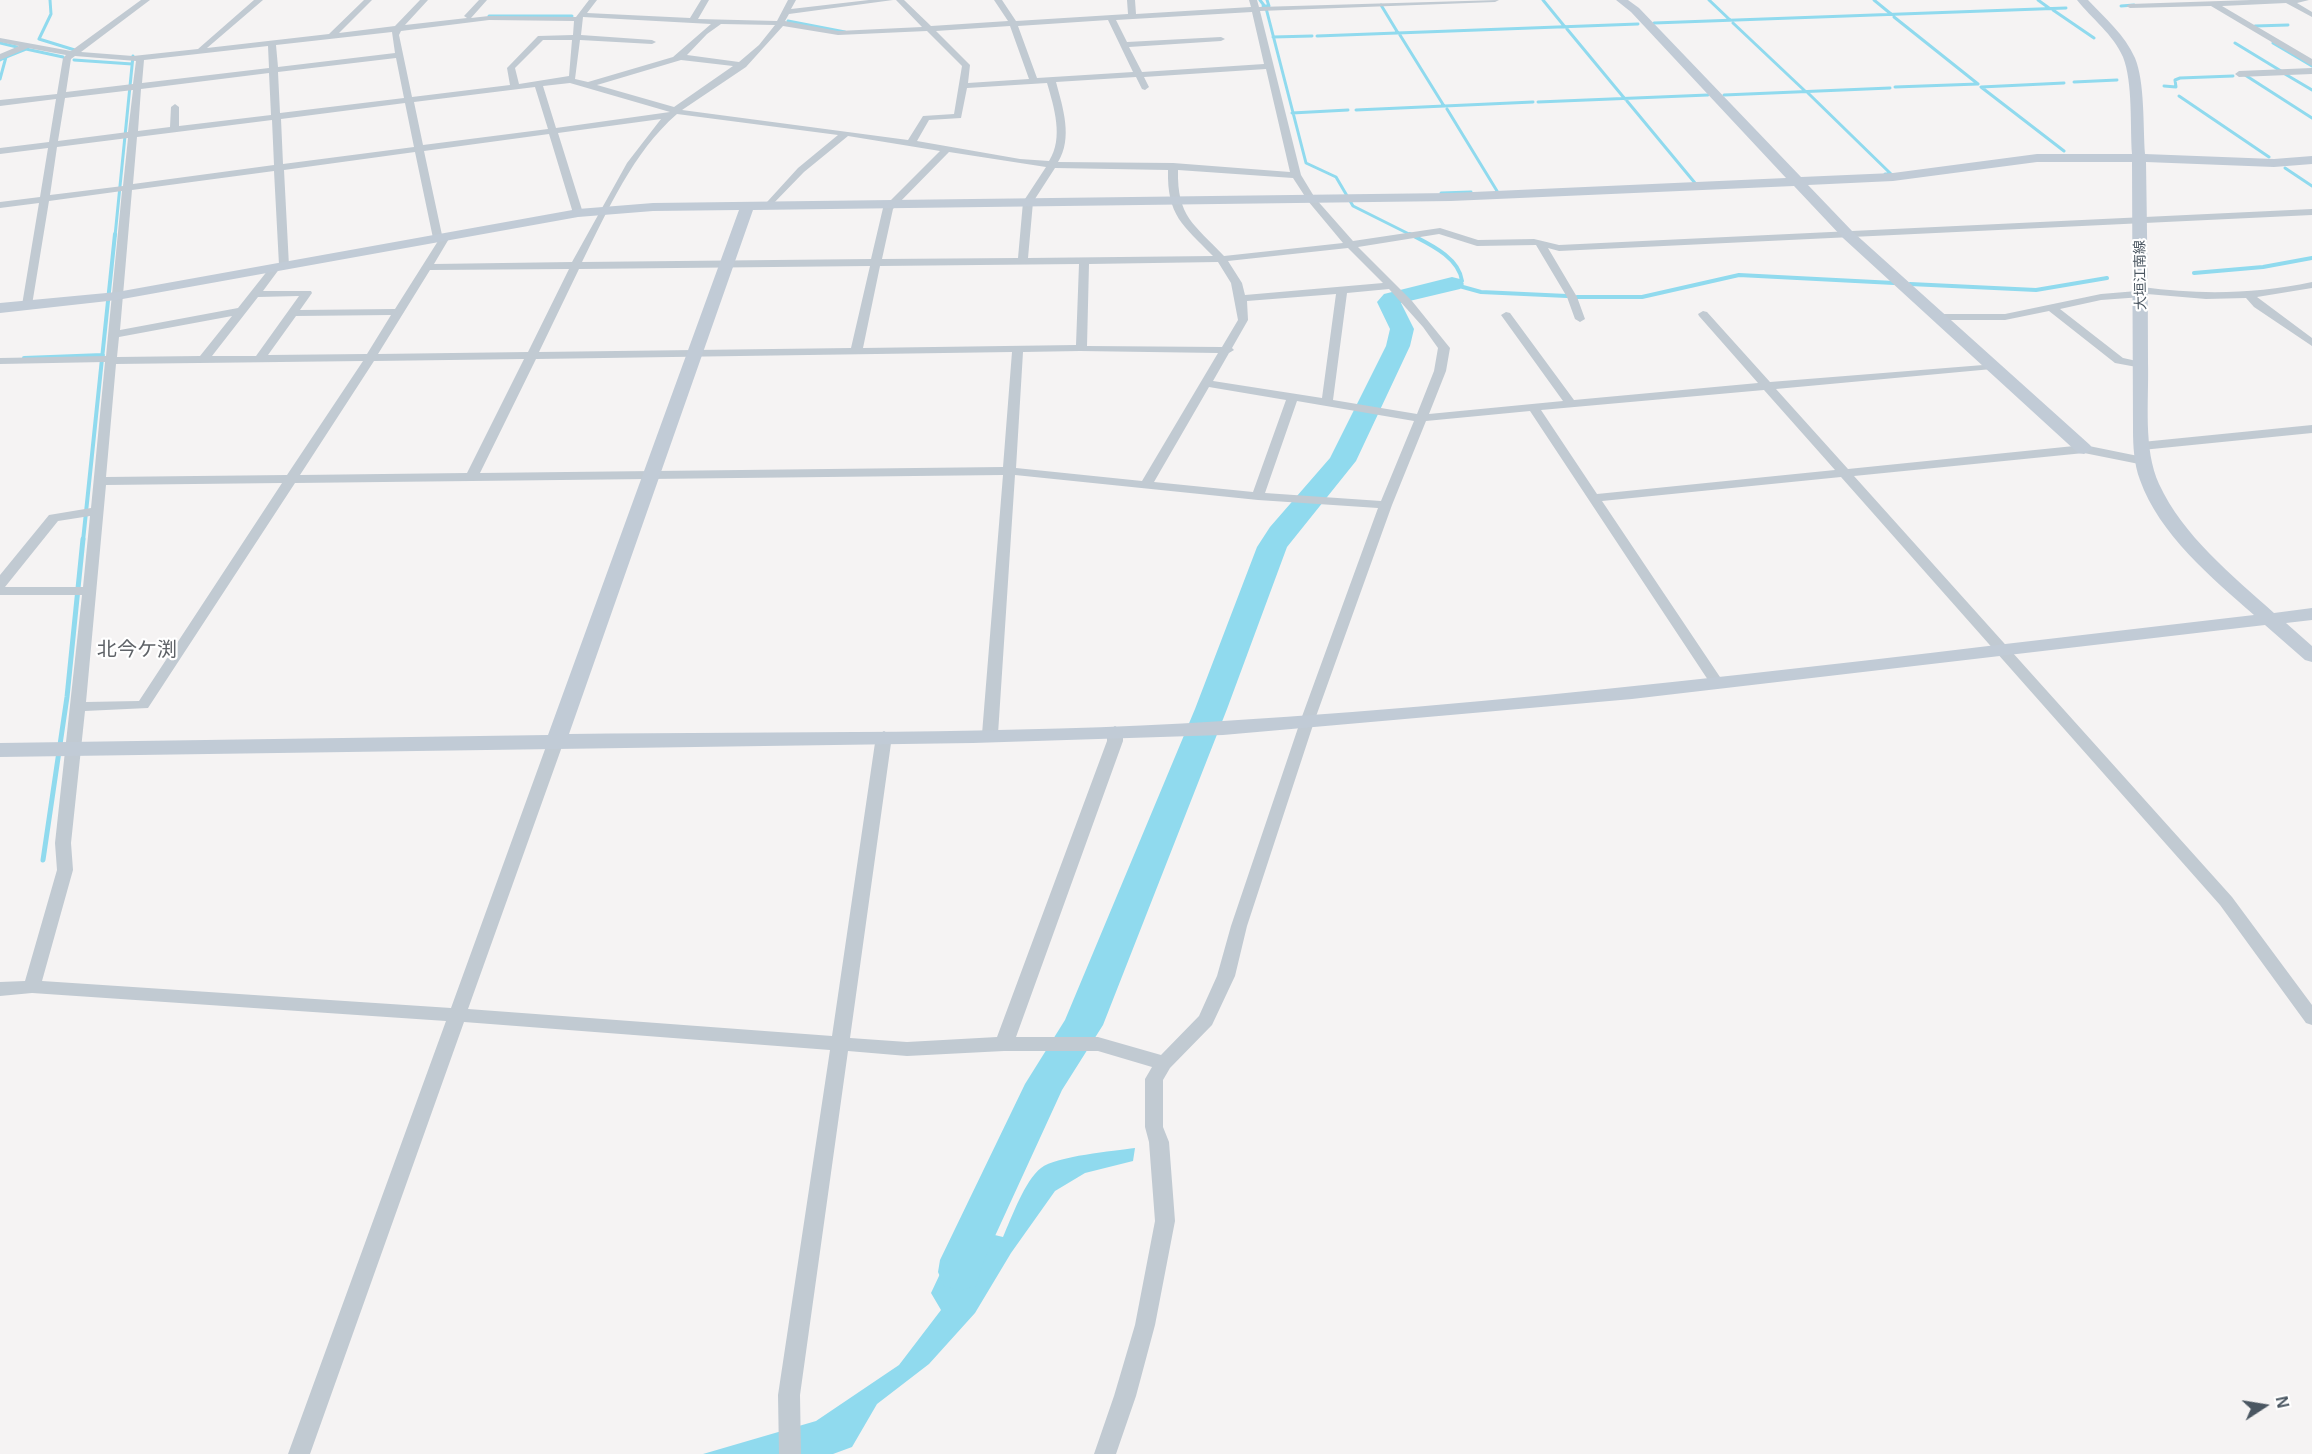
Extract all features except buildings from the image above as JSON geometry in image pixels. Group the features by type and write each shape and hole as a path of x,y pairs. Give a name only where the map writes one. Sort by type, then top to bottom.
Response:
{"street":[{"path":"27,305 67,58 146,0"},
{"path":"202,51 202,48 259,0"},
{"path":"332,36 369,0"},
{"path":"77,707 143,705 371,357 426,267 441,237 407,99 395,35 398,28 424,0"},
{"path":"468,16 483,0"},
{"path":"570,80 573,76 580,17 593,0"},
{"path":"693,20 705,0"},
{"path":"472,476 575,266 644,145 672,113 754,57 782,23 792,0"},
{"path":"787,12 889,0"},
{"path":"900,0 966,65 965,86 960,95 958,116 926,118 911,143"},
{"path":"998,0 1013,24 1034,81"},
{"path":"1131,0 1132,16"},
{"path":"0,40 75,54 140,58 497,18 580,17 782,23 838,33 1111,18 1254,4 1495,0"},
{"path":"1621,0 1635,10 1848,235 2084,449"},
{"name":"大垣江南線","path":"2082,0 2110,28 2129,58 2137,105 2143,454 2161,504 2173,523 2198,551 2312,656"},
{"path":"2286,0 2312,15"},
{"path":"2130,6 2305,0"},
{"path":"1105,1454 1125,1396 1145,1325 1165,1221 1161,1159 1154,1127 1154,1079 1164,1063 1206,1020 1226,976 1239,926 1307,722 1386,505 1440,371 1444,348 1309,199 1296,175 1254,4"},
{"path":"2213,4 2312,63"},
{"path":"1111,18 1145,87"},
{"path":"588,84 652,68 679,57 704,32 719,22"},
{"path":"515,86 511,68 537,40 548,37 576,37 652,42"},
{"path":"1124,45 1221,39"},
{"path":"205,358 255,294 280,267 279,167 272,42"},
{"path":"0,57 30,45"},
{"path":"0,103 399,55"},
{"path":"679,57 743,65"},
{"path":"32,987 64,870 63,843 100,482 117,296 128,134 138,86 140,58"},
{"path":"965,86 1271,66"},
{"path":"2240,75 2312,71"},
{"path":"0,151 570,80 672,113 911,143 1052,165 1173,166 1296,175"},
{"path":"1023,261 1028,202 1060,152 1061,118 1051,80"},
{"path":"538,83 579,213"},
{"path":"174,128 175,107"},
{"path":"0,205 672,113"},
{"path":"770,204 801,170 845,134"},
{"path":"856,352 888,208 946,150"},
{"path":"0,308 117,296 441,237 605,210 770,204 1451,197 1924,174 2008,160 2139,158 2274,163 2312,160"},
{"path":"1146,485 1244,320 1243,298 1234,274 1177,208 1174,200 1173,166"},
{"path":"299,1454 748,205"},
{"path":"426,267 1222,259 1351,245 1440,231 1477,243 1534,242 1551,248 1571,248 2312,212"},
{"path":"1540,244 1572,297 1580,319"},
{"path":"1080,348 1083,342 1084,261"},
{"path":"1938,317 2005,317 2117,294 2142,292 2249,295 2312,285"},
{"path":"1243,298 1390,286"},
{"path":"1327,403 1342,290"},
{"path":"255,294 307,293 261,357"},
{"path":"2249,295 2258,305 2312,343"},
{"path":"2051,307 2119,361 2142,364"},
{"path":"113,335 242,311"},
{"path":"293,314 399,312"},
{"path":"1703,314 2226,901 2312,1018"},
{"path":"1506,315 1571,404"},
{"path":"0,361 1080,348 1091,350 1228,350"},
{"path":"990,734 1018,350"},
{"path":"1206,383 1420,417 1992,366"},
{"path":"1258,496 1293,397"},
{"path":"1533,408 1717,682"},
{"path":"1593,498 2084,449 2143,454 2312,429"},
{"path":"100,482 1010,471 1258,496 1386,505"},
{"path":"0,584 54,518 97,511"},
{"path":"0,591 89,591"},
{"path":"0,750 884,736 1214,728 1540,702 2002,652 2312,614"},
{"path":"1004,1044 1115,741 1115,731"},
{"path":"790,1454 789,1406 884,736"},
{"path":"0,989 32,987 458,1015 840,1044 950,1049 1004,1044 1098,1044 1164,1063"}],"water":[{"path":"1135,1148 1133,1161 1085,1173 1055,1191 1011,1253 975,1313 929,1364 877,1404 852,1447 833,1454 703,1454 816,1421 899,1365 941,1310 931,1293 962,1227 1003,1237 1024,1190 1041,1168 1072,1157"}],"waterway":[{"path":"50,0 51,14 39,39 78,51"},
{"path":"1260,0 1264,6"},
{"path":"1264,6 1269,6 1267,0"},
{"path":"1543,0 1565,27"},
{"path":"1709,0 1730,20"},
{"path":"1874,0 1891,14"},
{"path":"2038,0 2049,8"},
{"path":"1381,5 1398,33"},
{"path":"2121,6 2134,5"},
{"path":"1264,6 1273,37"},
{"path":"1654,23 2066,8"},
{"path":"2053,10 2094,38"},
{"path":"489,16 572,16"},
{"path":"1894,17 1978,84 1895,87"},
{"path":"788,21 845,32"},
{"path":"1733,23 1805,91"},
{"path":"1565,27 1638,24"},
{"path":"2255,26 2288,25"},
{"path":"1398,33 1565,27"},
{"path":"1567,29 1625,98"},
{"path":"1317,36 1398,33"},
{"path":"1400,35 1444,106"},
{"path":"1273,37 1312,36"},
{"path":"1273,37 1293,113"},
{"path":"0,43 17,47"},
{"path":"2235,43 2281,71"},
{"path":"2273,43 2312,66"},
{"path":"6,57 26,49 63,57"},
{"path":"115,236 133,56"},
{"path":"0,60 6,57"},
{"path":"0,79 6,57"},
{"path":"74,60 132,64"},
{"path":"2285,74 2312,90"},
{"path":"2245,75 2312,118"},
{"path":"2164,86 2176,87 2175,80 2180,78 2233,76"},
{"path":"2074,82 2117,80"},
{"path":"2064,83 1981,87 2064,151"},
{"path":"1724,95 1890,88"},
{"path":"1808,93 1891,174 1885,174"},
{"path":"1625,98 1708,95"},
{"path":"2179,96 2269,157"},
{"path":"1538,102 1625,98"},
{"path":"1627,101 1695,183"},
{"path":"1356,110 1533,102"},
{"path":"1447,109 1497,191"},
{"path":"1293,113 1348,110"},
{"path":"1293,113 1306,163 1336,177 1353,206 1413,236"},
{"path":"2285,168 2312,186"},
{"path":"1441,193 1471,192"},
{"path":"102,355 115,234"},
{"path":"1410,234 1442,252 1455,265 1462,281 1452,284 1481,292 1567,296"},
{"path":"2194,273 2263,267 2312,258"},
{"path":"1577,297 1642,297 1739,275 1894,283"},
{"path":"1910,284 2036,290 2107,278"},
{"path":"1405,296 1452,284"},
{"path":"960,1272 962,1260 1045,1084 1083,1025 1211,709 1272,547 1280,533 1342,461 1398,346 1402,329 1399,320 1390,308 1389,302 1392,299"},
{"path":"24,358 102,355"},
{"path":"83,541 102,355"},
{"path":"43,860 67,697 83,539"}],"district":[{"name":"北今ケ渕","path":"137,650"}]}
